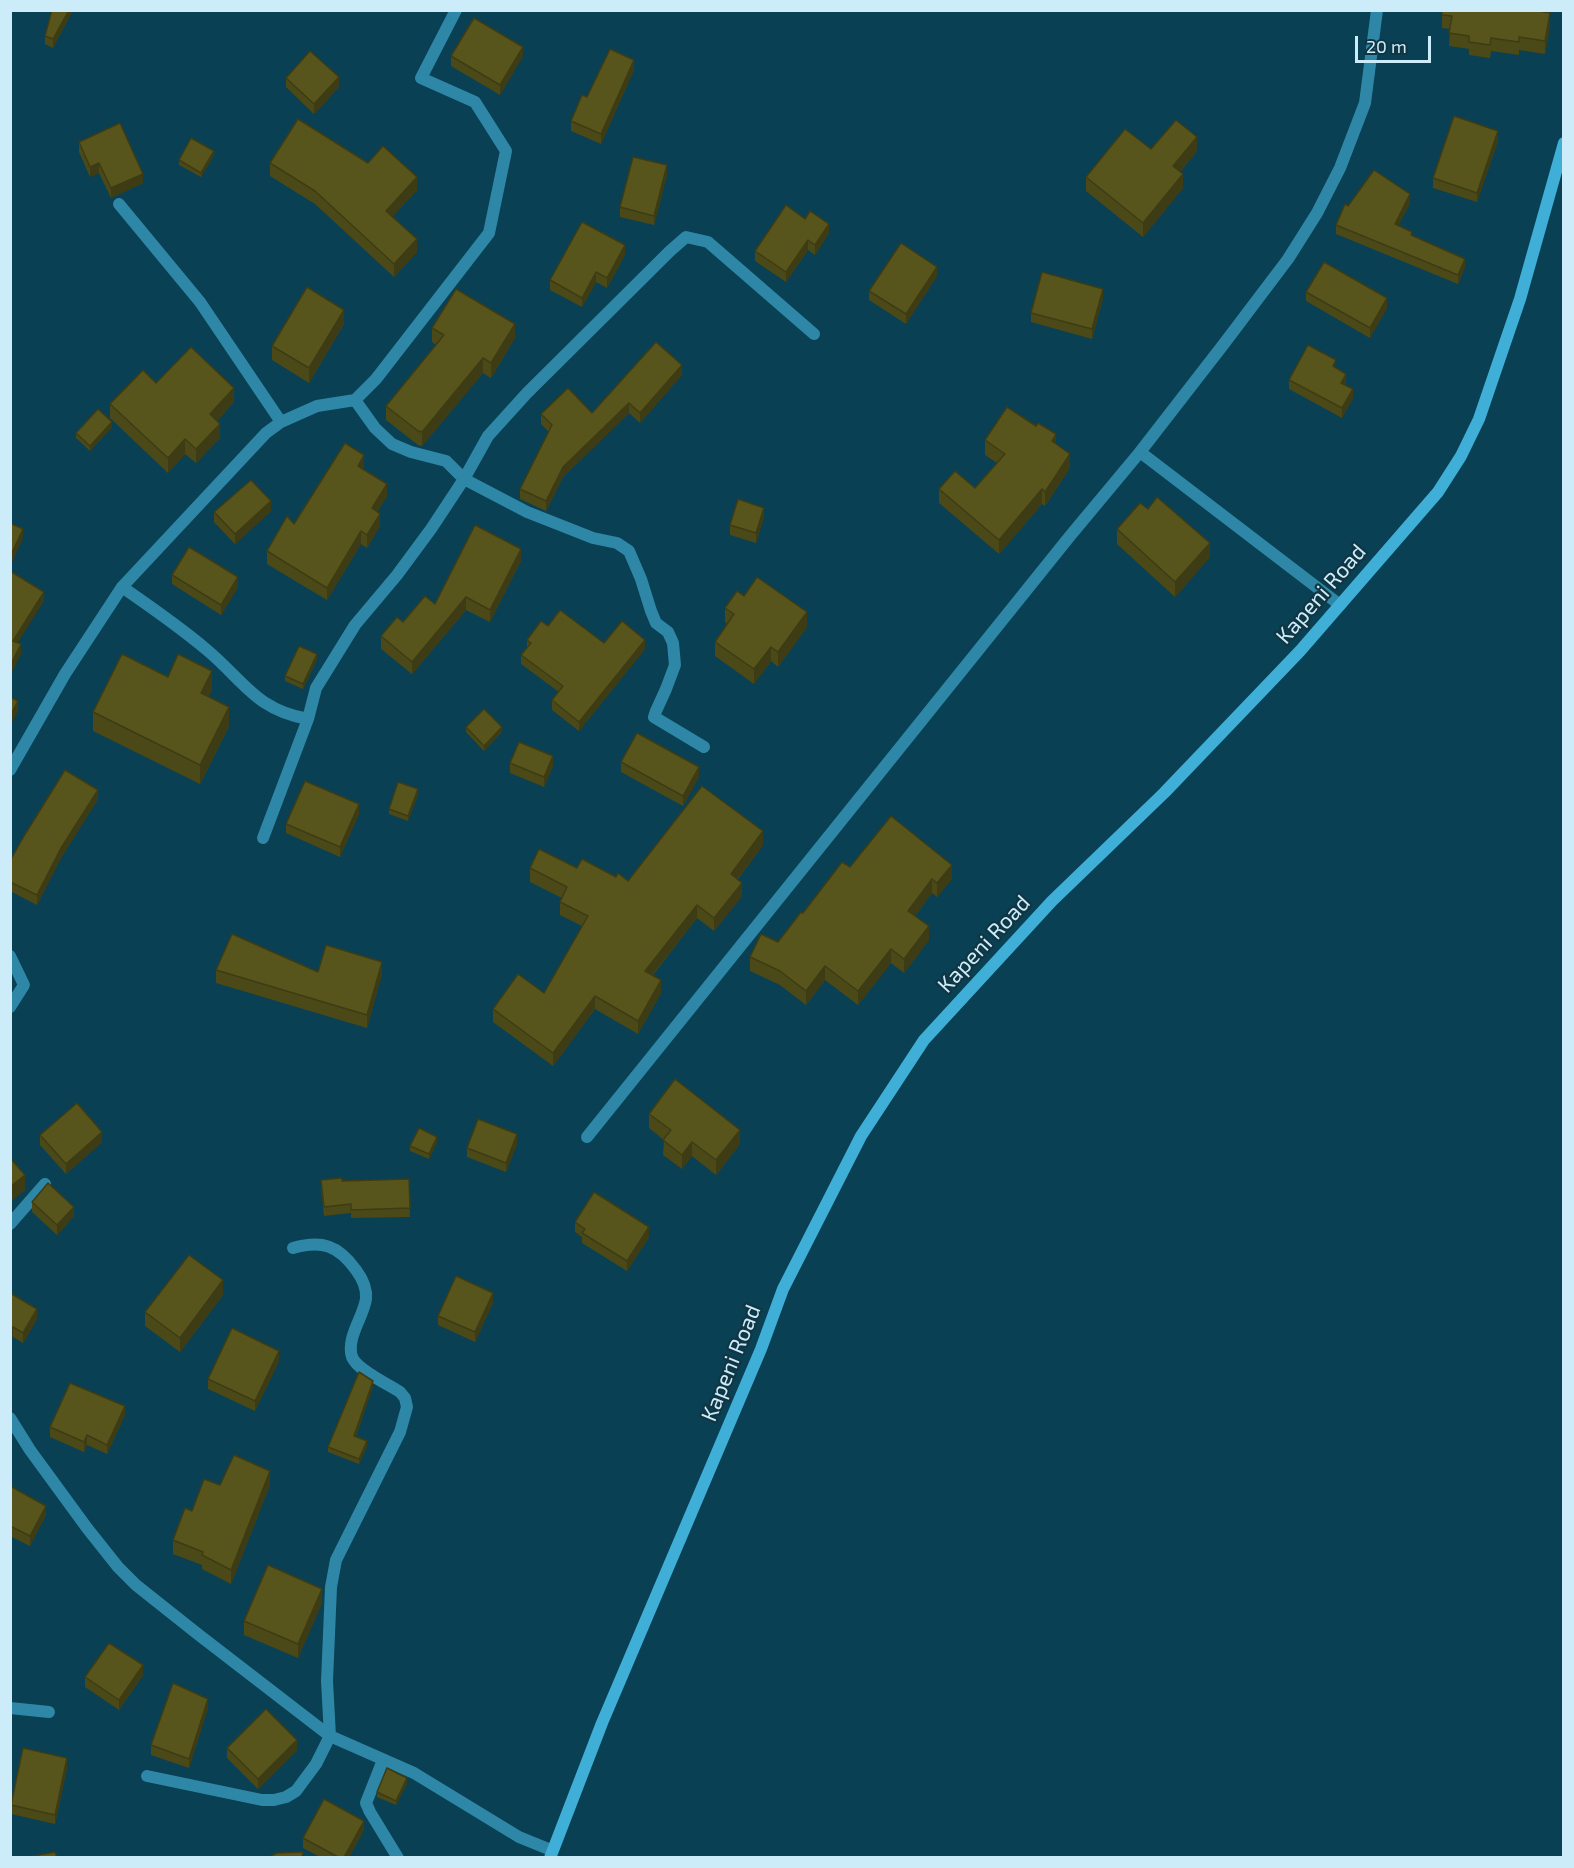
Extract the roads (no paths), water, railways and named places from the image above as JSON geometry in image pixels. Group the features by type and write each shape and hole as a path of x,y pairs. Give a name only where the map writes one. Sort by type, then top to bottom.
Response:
{"main road":[{"name":"Kapeni Road","path":"551,1854 602,1724 761,1349 783,1289 861,1136 924,1040 1052,901 1164,793 1300,651 1438,492 1461,456 1479,419 1520,299 1563,143"}],"street":[{"path":"10,770 65,674 122,587 266,433 281,422 317,406 355,400 376,379 489,233 506,151 475,102 421,78 456,10"},
{"path":"587,1137 1140,452 1280,268 1317,213 1340,168 1365,103 1377,10"},
{"path":"119,204 200,302 281,422"},
{"path":"263,838 308,719 316,688 355,625 397,575 431,529 464,479 488,436 527,393 686,237 708,242 814,334"},
{"path":"355,400 375,428 392,444 411,453 446,461 464,479 527,512 593,538 617,543 629,551 656,623 668,632 673,643 675,665 654,717 704,747"},
{"path":"1140,452 1340,605"},
{"path":"122,587 200,644 253,695 268,706 290,716 308,719"},
{"path":"10,956 24,985 10,1007"},
{"path":"10,1224 45,1184"},
{"path":"147,1776 262,1800 274,1800 296,1791 316,1764 330,1736 327,1681 331,1587 336,1560 400,1432 407,1407 405,1398 400,1392 357,1365 353,1358 353,1338 366,1298 362,1278 349,1259 339,1250 325,1245 308,1244 293,1248"},
{"path":"10,1418 30,1450 87,1528 136,1585 330,1736 414,1773 551,1854"},
{"path":"10,1708 49,1712"},
{"path":"383,1760 366,1803 398,1857"}]}
